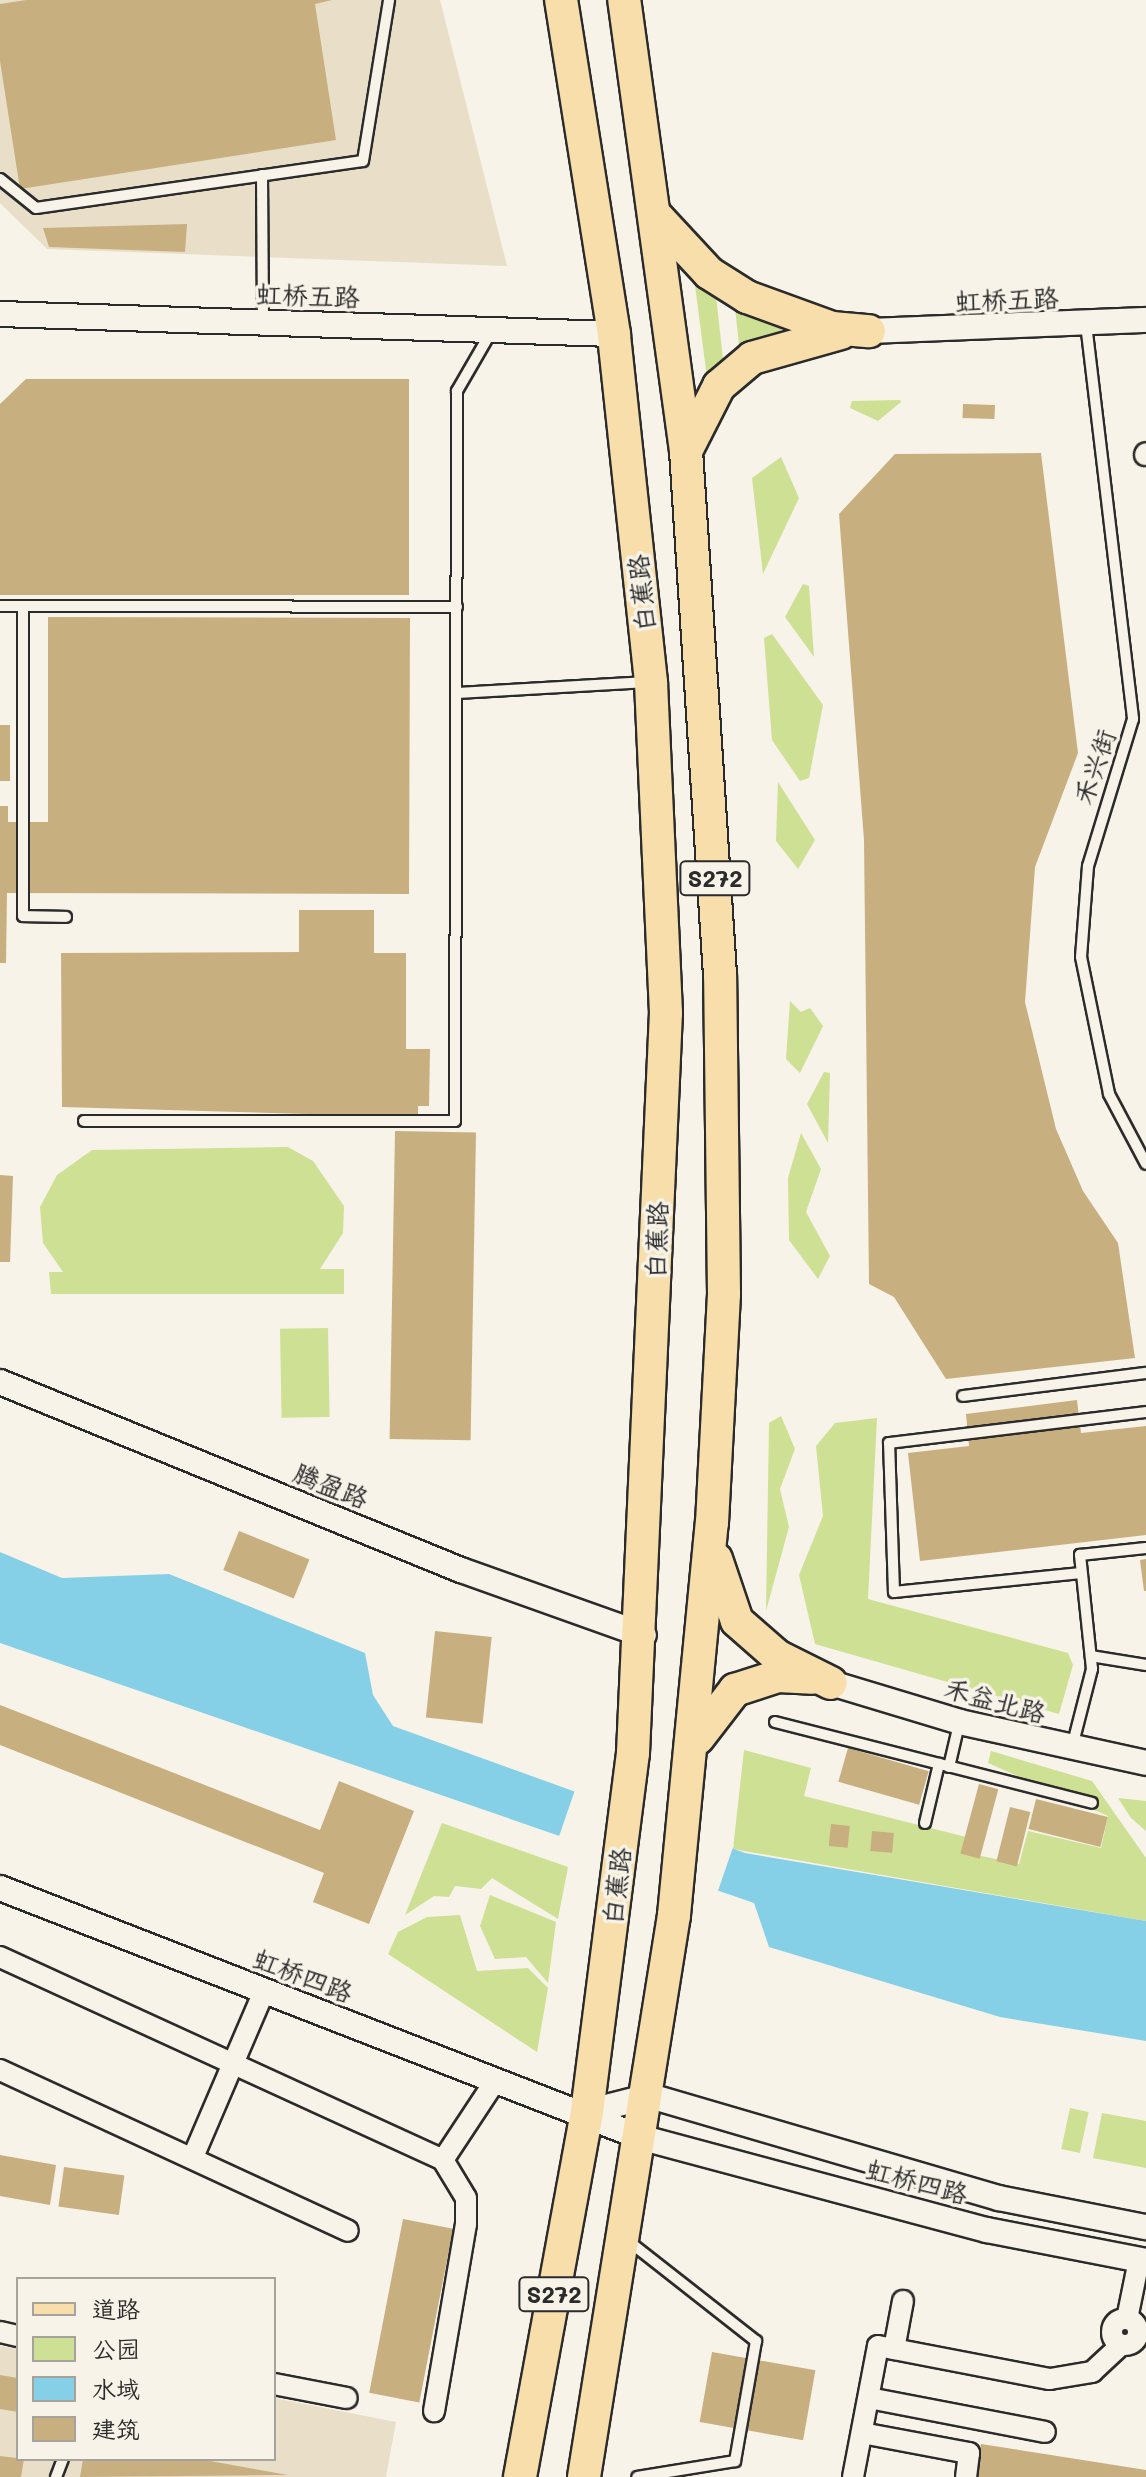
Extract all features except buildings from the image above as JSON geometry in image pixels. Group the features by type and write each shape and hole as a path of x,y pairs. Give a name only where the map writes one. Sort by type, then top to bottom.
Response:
{"main road":[{"name":"白蕉路","path":"520,2477 587,2112 633,1753 644,1635 666,1013 651,682 614,334 561,0"},
{"name":"白蕉路","path":"584,2477 627,2240 674,1915 692,1760 712,1523 724,1294 720,975 686,451 657,217 624,0"},
{"path":"657,217 709,273 747,297 832,328 869,331"},
{"path":"686,451 719,386 752,358 799,341 869,331"},
{"path":"712,1523 722,1589 737,1621 777,1656 831,1683"},
{"path":"692,1760 704,1722 735,1690 778,1676 831,1683"}],"street":[{"name":"虹桥五路","path":"0,314 614,334"},
{"name":"虹桥五路","path":"869,331 1146,320"},
{"name":"腾盈路","path":"0,1382 461,1570 644,1635"},
{"name":"禾益北路","path":"831,1683 960,1722 1071,1750 1146,1763"},
{"name":"虹桥四路","path":"0,1888 495,2081 587,2112 643,2138 987,2230 1142,2260"},
{"path":"0,1957 443,2160 466,2198 466,2224 434,2411"},
{"path":"193,2157 264,1991"},
{"path":"0,2070 348,2231"},
{"path":"443,2160 495,2081"},
{"name":"虹桥四路","path":"650,2096 999,2198 1146,2227"},
{"path":"587,2112 650,2096"},
{"path":"853,2477 878,2346 1050,2379 1092,2372 1121,2345 1138,2335 1127,2319 1142,2260"},
{"path":"894,2349 903,2301"},
{"path":"276,2384 347,2398"},
{"path":"869,2398 1045,2432"},
{"path":"862,2433 969,2453 966,2477"}],"lane":[{"path":"0,179 36,208 363,161 389,0"},
{"path":"262,175 263,322"},
{"name":"禾兴街","path":"1086,324 1133,719 1088,866 1081,957 1109,1094 1146,1164"},
{"path":"84,1121 455,1121 457,391 492,330"},
{"path":"0,606 457,607"},
{"path":"23,606 23,916 66,917"},
{"path":"458,693 651,682"},
{"path":"963,1396 1146,1373"},
{"path":"1081,1573 894,1592 889,1443 1146,1412"},
{"path":"1071,1750 1091,1656 1080,1555 1146,1548"},
{"path":"1091,1656 1146,1665"},
{"path":"775,1722 1092,1803"},
{"path":"925,1823 960,1722"},
{"path":"627,2240 756,2341 735,2461 637,2477"}],"shaded area":[{"path":"0,0 440,0 507,266 47,249 0,203"},
{"path":"0,2346 16,2349 16,2461 276,2461 276,2398 396,2422 386,2477 0,2477"}],"green space":[{"path":"694,278 716,296 724,368 708,385"},
{"path":"735,308 781,326 781,338 740,354"},
{"path":"852,401 901,402 878,421 850,408"},
{"path":"781,457 799,498 763,574 752,478"},
{"path":"803,584 809,586 814,657 785,617"},
{"path":"772,634 823,705 809,778 800,781 772,740 764,638"},
{"path":"778,782 815,840 798,869 776,841"},
{"path":"790,1001 801,1012 810,1008 823,1026 800,1073 786,1059"},
{"path":"824,1072 830,1073 828,1143 807,1104"},
{"path":"801,1133 821,1169 806,1212 830,1256 818,1279 789,1240 788,1178"},
{"path":"288,1147 313,1161 344,1206 343,1233 320,1269 344,1269 344,1294 51,1294 49,1272 63,1272 43,1243 40,1207 57,1175 92,1150"},
{"path":"328,1328 330,1417 282,1418 280,1329"},
{"path":"781,1416 795,1449 780,1489 789,1527 766,1611 769,1423"},
{"path":"877,1418 868,1599 1068,1653 1073,1665 1059,1714 815,1644 799,1575 823,1516 816,1446 835,1423"},
{"path":"744,1750 811,1768 804,1796 966,1837 963,1852 1019,1864 1028,1831 1101,1848 1108,1816 988,1763 991,1751 1092,1781 1146,1858 1146,1921 733,1849"},
{"path":"1118,1798 1146,1801 1146,1831 1131,1818"},
{"path":"442,1823 568,1867 558,1919 492,1878 481,1889 455,1886 449,1897 434,1896 405,1915"},
{"path":"490,1895 556,1922 548,1983 526,1957 495,1959 480,1926"},
{"path":"460,1915 477,1971 528,1968 548,1988 537,2052 388,1954 398,1932 427,1917"},
{"path":"1070,2108 1089,2112 1080,2153 1061,2149"},
{"path":"1102,2113 1146,2121 1146,2168 1093,2158"}],"water":[{"path":"0,1552 62,1578 169,1574 365,1653 373,1695 393,1726 745,1853 1146,1921 1146,2041 1000,2017 769,1947 754,1903 0,1643"}],"pier":[{"path":"575,1790 734,1845 717,1895 558,1840"}]}
